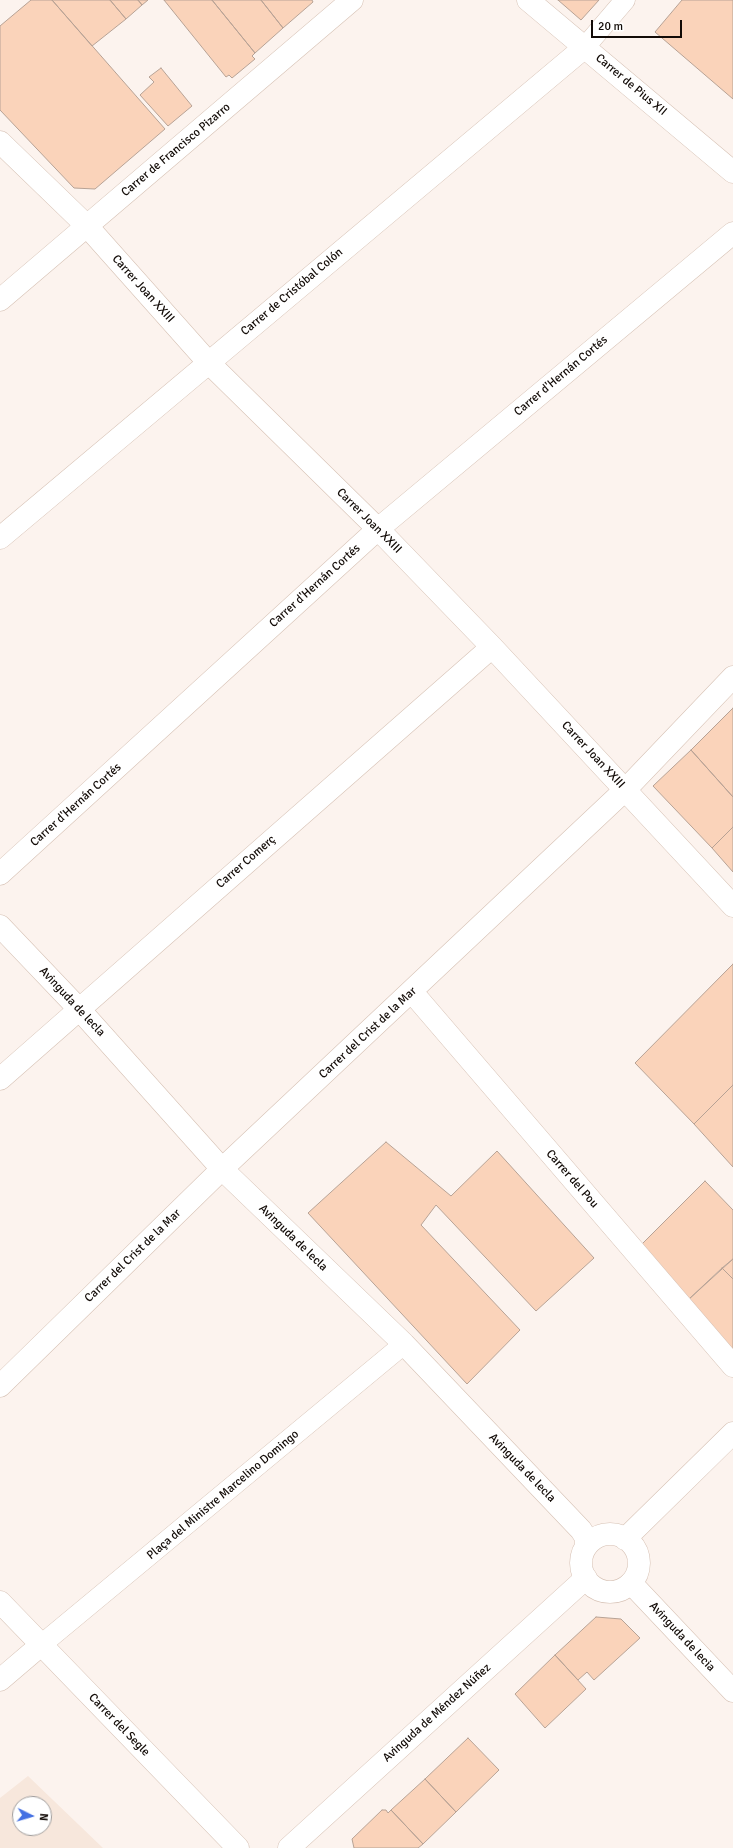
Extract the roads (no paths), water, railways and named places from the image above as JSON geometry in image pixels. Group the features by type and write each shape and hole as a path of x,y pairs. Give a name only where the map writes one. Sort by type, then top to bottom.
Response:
{"street":[{"name":"Carrer de Francisco Pizarro","path":"0,300 352,0"},
{"name":"Carrer de Pius XII","path":"528,0 733,172"},
{"path":"585,47 625,0"},
{"name":"Carrer de Cristóbal Colón","path":"0,538 585,47"},
{"name":"Carrer Joan XXIII","path":"0,142 87,226 208,362 378,528 626,789 733,906"},
{"name":"Carrer d'Hernán Cortés","path":"0,874 378,528 733,233"},
{"name":"Carrer Comerç","path":"0,1079 492,647"},
{"name":"Carrer del Crist de la Mar","path":"0,1386 222,1169 412,992 626,789 733,677"},
{"name":"Avinguda de lecla","path":"0,926 79,1009 222,1169 404,1344 581,1530 586,1538 586,1547"},
{"name":"Carrer del Pou","path":"412,992 733,1366"},
{"name":"Plaça del Ministre Marcelino Domingo","path":"42,1645 404,1344"},
{"path":"625,1539 733,1433"},
{"path":"608,1534 617,1535 625,1539 632,1544 639,1560 639,1568 631,1583 620,1590 607,1592 591,1585 582,1571 582,1562 586,1547 592,1541 608,1534"},
{"name":"Avinguda de Méndez Núñez","path":"289,1848 586,1578"},
{"name":"Avinguda de lecia","path":"631,1583 733,1691"},
{"name":"Carrer del Segle","path":"0,1602 238,1848"},
{"path":"0,1680 42,1645"}]}
